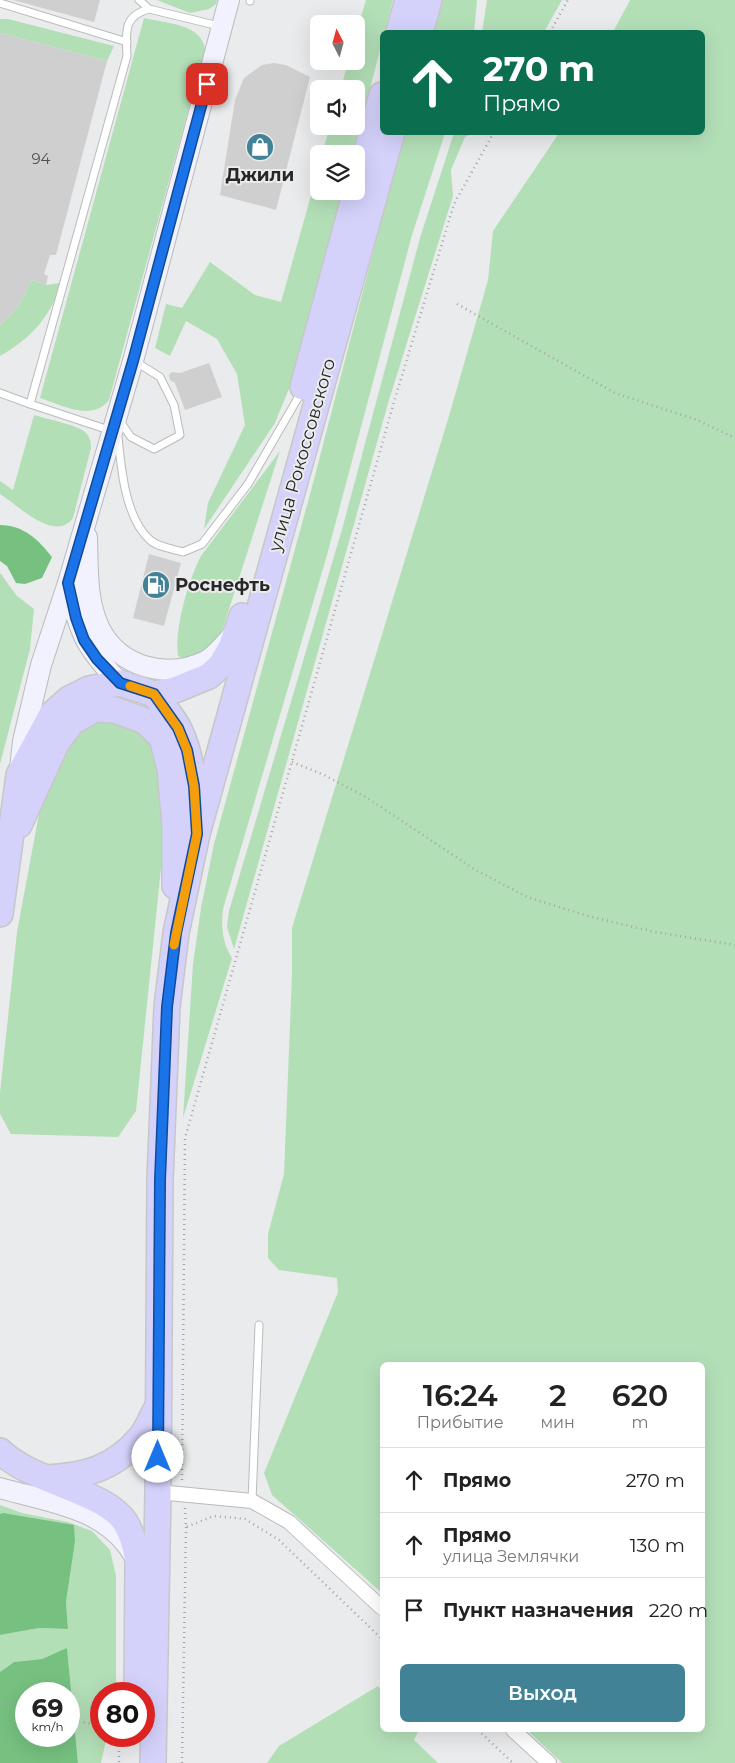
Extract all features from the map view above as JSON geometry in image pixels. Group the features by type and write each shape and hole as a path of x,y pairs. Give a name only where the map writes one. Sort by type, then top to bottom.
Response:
{"highway":[{"path":"400,30 408,0"},
{"path":"421,30 429,0"},
{"name":"улица Рокоссовского","path":"154,694 175,690 209,676 220,666 238,630 380,102"},
{"name":"улица Рокоссовского","path":"153,1763 158,1492 160,1180 167,1007 176,933 197,834 391,135"},
{"path":"0,914 19,775 52,714 70,699 89,689 120,683 154,694 178,728 187,750 194,786 197,834"},
{"path":"11,843 56,744 72,722 95,709 115,710 145,721 162,738 170,769 175,826 176,933"},
{"path":"43,1478 75,1476 95,1471 118,1459 141,1437 159,1403"},
{"path":"0,1451 12,1462 43,1478 92,1498 110,1508 124,1520 134,1540 138,1562 137,1682"},
{"path":"137,1747 137,1763"}],"main road":[{"path":"19,775 23,741 41,665 68,583 115,425 229,0"},
{"path":"86,518 88,580 92,607 100,628 110,645 125,659 142,667 165,669 189,667 207,660 238,630"},
{"path":"68,583 76,618 84,640 97,659 120,683"},
{"path":"0,1488 86,1512 100,1519 125,1541 138,1562"}],"street":[{"path":"158,1492 252,1501 289,1522 380,1606"},
{"path":"515,1732 549,1763"}],"lane":[{"path":"139,0 150,9 222,27"},
{"path":"0,3 126,42"},
{"path":"30,404 127,56 126,42 130,19 136,12 150,9"},
{"path":"0,393 30,404 115,425 131,437 154,449 180,435 174,405 160,377 133,361"},
{"path":"115,425 128,503 150,540 183,552 202,544 248,484 303,388"},
{"path":"252,1501 259,1325"}],"path":[{"path":"551,30 568,0"},
{"path":"182,1763 186,1527 181,1467 185,1138 394,402 454,204 492,135"},
{"path":"457,304 615,393 697,420 735,438"},
{"path":"292,762 324,775 366,797 474,868 527,897 588,916 655,932 735,945"},
{"path":"186,1527 214,1516 245,1519 279,1540 380,1637"},
{"path":"0,1704 15,1707"},
{"path":"480,1732 513,1763"},
{"path":"119,1747 119,1763"}],"green space":[{"path":"157,0 217,0 216,4 209,9 190,13"},
{"path":"366,0 393,0 385,30 380,30 380,50 365,108 365,80 343,80 346,70 365,70 365,15 362,15"},
{"path":"440,0 477,0 474,30 432,30"},
{"path":"487,0 562,0 545,30 482,30"},
{"path":"630,0 735,0 735,1763 562,1763 529,1732 705,1732 705,1362 380,1362 380,1591 272,1495 264,1473 338,1292 337,1278 279,1270 268,1258 268,1234 284,1174 292,975 292,928 449,416 488,280 493,231 558,135 705,135 705,30 614,30"},
{"path":"144,18 172,23 190,30 197,34 205,49 109,400 102,407 94,410 76,410 40,398"},
{"path":"0,19 8,19 114,46 107,61 0,33"},
{"path":"327,135 358,135 355,145 325,145"},
{"path":"403,135 444,135 412,235 327,555 223,909 223,934 232,958 183,1118 193,964 201,908 214,844 312,487"},
{"path":"453,135 469,135 465,137 451,170 453,196 389,400 234,949 227,927 229,911 343,526 420,238"},
{"path":"310,199 341,200 293,379 275,423 204,529 208,503 245,425 237,374 217,339 186,321 170,356 155,348 166,304 182,308 210,262 255,295 281,302"},
{"path":"32,280 46,285 61,283 57,295 38,326 21,342 0,356 0,325 18,307"},
{"path":"34,415 77,427 86,433 90,440 91,448 73,518 65,525 47,525 0,494 0,481 13,490"},
{"path":"280,451 221,634 203,655 185,660 178,656 178,632 183,605 196,566 201,556"},
{"path":"0,525 23,530 41,544 52,557 42,578 25,584 16,583 7,566 0,561"},
{"path":"0,573 17,596 34,609 30,649 0,764"},
{"path":"100,719 134,726 156,748 165,829 136,1111 118,1137 11,1134 0,1114 0,1093 17,932 41,803 62,753 78,731"},
{"path":"0,1505 22,1513 68,1522 92,1531 110,1550 116,1576 116,1682 90,1682 90,1747 105,1747 101,1763 78,1763 76,1747 80,1747 80,1682 70,1682 67,1649 42,1659 14,1662 0,1672 0,1635 39,1628 68,1629 66,1602 75,1542 13,1516 0,1514"},
{"path":"0,1514 74,1525 75,1542 66,1602 68,1629 39,1628 0,1635"},
{"path":"67,1648 70,1682 15,1682 15,1747 76,1747 78,1763 0,1763 0,1672 14,1662 42,1659"},
{"path":"378,1686 380,1688 380,1732 418,1732 414,1740 438,1763 267,1763 279,1746"}],"building":[{"path":"13,0 100,0 94,22"},
{"path":"0,33 107,61 56,255 50,255 44,274 48,276 46,285 32,280 18,307 0,325"},
{"name":"Джили","path":"274,63 286,65 310,77 276,210 220,195 235,100 244,78 262,65"},
{"path":"209,363 222,397 185,410 175,383 170,380 169,375 172,372 180,373"},
{"path":"149,554 181,563 164,626 133,618"}],"slow traffic":[{"path":"130,686 154,694 178,728 187,750 194,786 197,834 174,945"}],"place":[{"name":"Джили","path":"260,147"},
{"name":"Роснефть","path":"156,585"}],"route":[{"path":"158,1457 160,1180 167,1007 176,933 197,834 194,786 187,750 178,728 154,694 120,683 97,659 84,640 76,618 68,583 133,361 207,84"}]}
